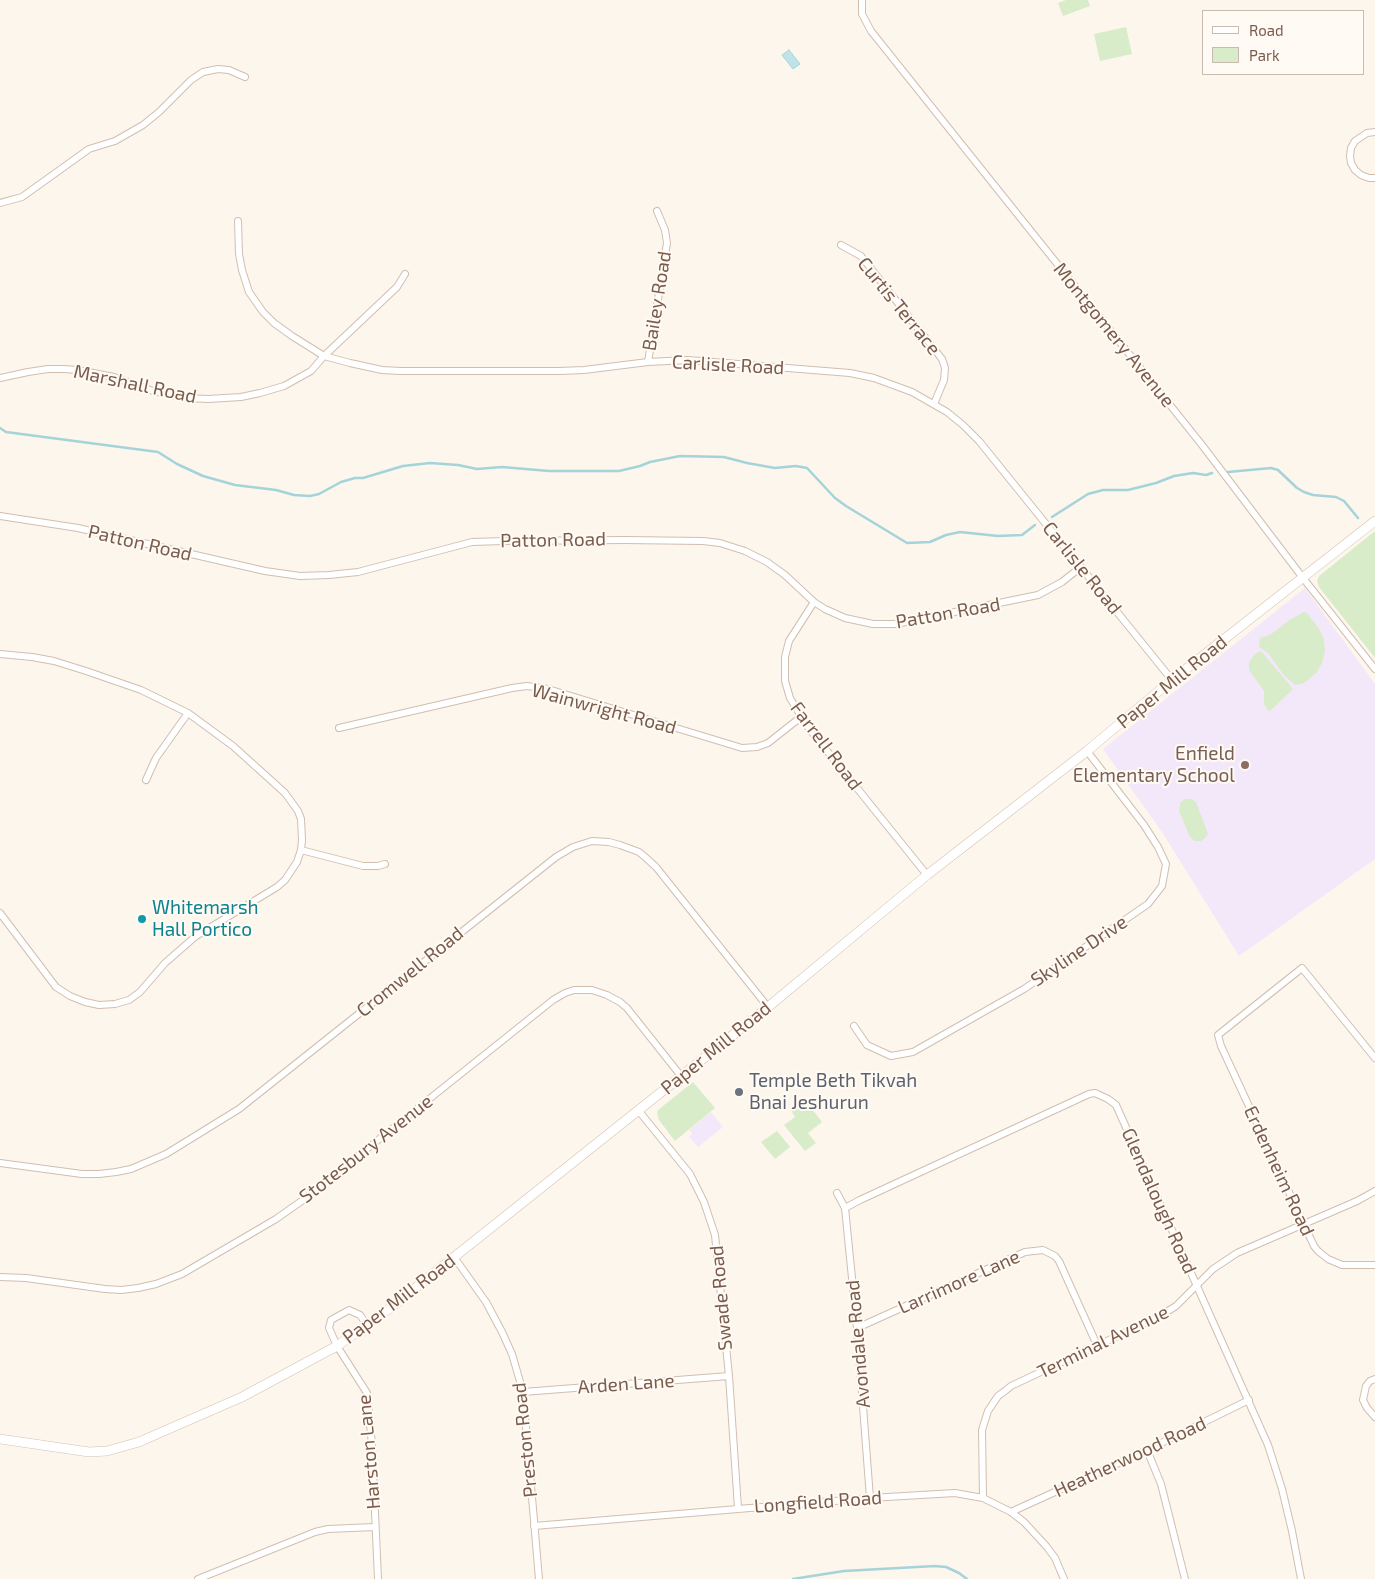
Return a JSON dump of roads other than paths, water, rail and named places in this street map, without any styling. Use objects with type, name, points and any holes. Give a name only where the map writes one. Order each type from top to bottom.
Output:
[{"type":"main road","name":"Paper Mill Road","points":[[0,1440],[89,1452],[107,1451],[139,1442],[242,1397],[337,1346],[389,1310],[768,1007],[927,875],[1375,521]]},
{"type":"street","name":"Montgomery Avenue","points":[[862,0],[862,14],[871,31],[1202,445],[1375,669]]},
{"type":"street","points":[[0,203],[22,197],[89,149],[115,141],[143,125],[191,80],[203,72],[218,69],[229,70],[245,77]]},
{"type":"street","points":[[1375,132],[1366,133],[1355,141],[1351,148],[1350,156],[1351,163],[1361,176],[1375,178]]},
{"type":"street","name":"Bailey Road","points":[[648,362],[666,250],[665,230],[657,211]]},
{"type":"street","name":"Carlisle Road","points":[[238,221],[240,261],[244,276],[253,299],[263,312],[292,336],[324,356],[364,367],[401,371],[559,371],[688,360],[850,373],[894,384],[934,404],[963,424],[979,441],[1172,680]]},
{"type":"street","name":"Curtis Terrace","points":[[841,245],[860,256],[939,353],[944,364],[945,376],[942,388],[934,404]]},
{"type":"street","name":"Marshall Road","points":[[0,378],[48,369],[78,370],[114,377],[164,394],[208,399],[241,397],[284,386],[311,371],[324,356],[397,287],[405,274]]},
{"type":"street","name":"Patton Road","points":[[0,516],[78,528],[266,571],[300,576],[330,576],[358,572],[472,542],[704,541],[732,546],[757,556],[780,572],[814,602],[836,614],[872,624],[896,624],[1038,595],[1062,582],[1081,567]]},
{"type":"street","name":"Farrell Road","points":[[814,602],[789,641],[785,657],[785,676],[793,703],[801,717],[927,875]]},
{"type":"street","points":[[0,654],[40,658],[86,671],[141,690],[188,713],[248,759],[285,793],[293,803],[301,819],[302,840],[301,850],[292,871],[277,887],[196,936],[165,963],[140,992],[129,1000],[114,1004],[99,1005],[85,1002],[70,996],[56,987],[0,913]]},
{"type":"street","name":"Wainwright Road","points":[[339,728],[527,686],[548,689],[742,748],[757,747],[768,743],[801,717]]},
{"type":"street","points":[[146,780],[156,758],[188,713]]},
{"type":"street","name":"Skyline Drive","points":[[854,1026],[867,1046],[892,1056],[913,1052],[1024,989],[1148,904],[1162,886],[1166,864],[1144,825],[1086,751]]},
{"type":"street","name":"Cromwell Road","points":[[0,1163],[82,1174],[98,1174],[131,1168],[166,1154],[239,1109],[556,857],[573,847],[592,842],[609,842],[639,852],[656,867],[768,1007]]},
{"type":"street","points":[[301,850],[363,866],[385,864]]},
{"type":"street","name":"Erdenheim Road","points":[[1375,1058],[1302,968],[1218,1034],[1221,1046],[1314,1246],[1328,1259],[1342,1265],[1375,1265]]},
{"type":"street","name":"Stotesbury Avenue","points":[[0,1277],[26,1278],[121,1290],[156,1284],[182,1274],[276,1219],[303,1200],[565,992],[592,990],[608,995],[620,1002],[627,1008],[681,1076]]},
{"type":"street","name":"Glendalough Road","points":[[845,1208],[1089,1094],[1095,1093],[1108,1098],[1116,1105],[1268,1446],[1282,1489],[1301,1579]]},
{"type":"street","name":"Swade Road","points":[[638,1110],[690,1174],[712,1222],[715,1235],[729,1376],[738,1508]]},
{"type":"street","name":"Terminal Avenue","points":[[983,1498],[982,1430],[993,1402],[1010,1386],[1160,1316],[1176,1306],[1213,1269],[1226,1259],[1357,1201],[1375,1191]]},
{"type":"street","name":"Avondale Road","points":[[837,1193],[845,1208],[857,1328],[870,1498]]},
{"type":"street","name":"Larrimore Lane","points":[[857,1328],[1025,1252],[1043,1250],[1055,1256],[1059,1262],[1097,1345]]},
{"type":"street","name":"Preston Road","points":[[454,1257],[486,1302],[502,1332],[512,1354],[523,1392],[539,1579]]},
{"type":"street","name":"Harston Lane","points":[[367,1325],[360,1316],[349,1310],[331,1320],[329,1328],[337,1346],[367,1393],[372,1445],[378,1579]]},
{"type":"street","name":"Arden Lane","points":[[523,1392],[729,1376]]},
{"type":"street","points":[[1375,1379],[1366,1386],[1363,1400],[1375,1417]]},
{"type":"street","name":"Heatherwood Road","points":[[1011,1512],[1147,1450],[1249,1400]]},
{"type":"street","points":[[1147,1450],[1161,1484],[1185,1579]]},
{"type":"street","name":"Longfield Road","points":[[534,1526],[738,1508],[955,1493],[983,1498],[1011,1512],[1024,1522],[1055,1558],[1064,1579]]},
{"type":"street","points":[[198,1579],[315,1532],[328,1529],[376,1527]]},
{"type":"water","points":[[789,50],[800,64],[793,69],[782,55]]},
{"type":"waterway","points":[[0,428],[6,432],[158,452],[177,464],[203,476],[235,485],[276,490],[294,495],[310,496],[319,494],[341,482],[355,478],[363,478],[403,466],[430,463],[458,465],[477,469],[502,467],[549,471],[619,471],[680,456],[724,457],[775,468],[796,466],[807,468],[835,498],[907,543],[930,542],[946,535],[960,532],[998,536],[1022,535],[1035,525]]},
{"type":"waterway","points":[[1228,472],[1271,468],[1278,470],[1304,492],[1313,495],[1336,497],[1344,501],[1358,518]]},
{"type":"waterway","points":[[1052,517],[1088,494],[1103,490],[1128,490],[1174,476],[1193,473],[1206,475],[1212,473]]},
{"type":"waterway","points":[[793,1579],[844,1571],[935,1566],[946,1567],[967,1579]]},
{"type":"place","name":"Enfield Elementary School","points":[[1245,765]]},
{"type":"place","name":"Whitemarsh Hall Portico","points":[[142,919]]},
{"type":"place","name":"Temple Beth Tikvah Bnai Jeshurun","points":[[739,1092]]}]
